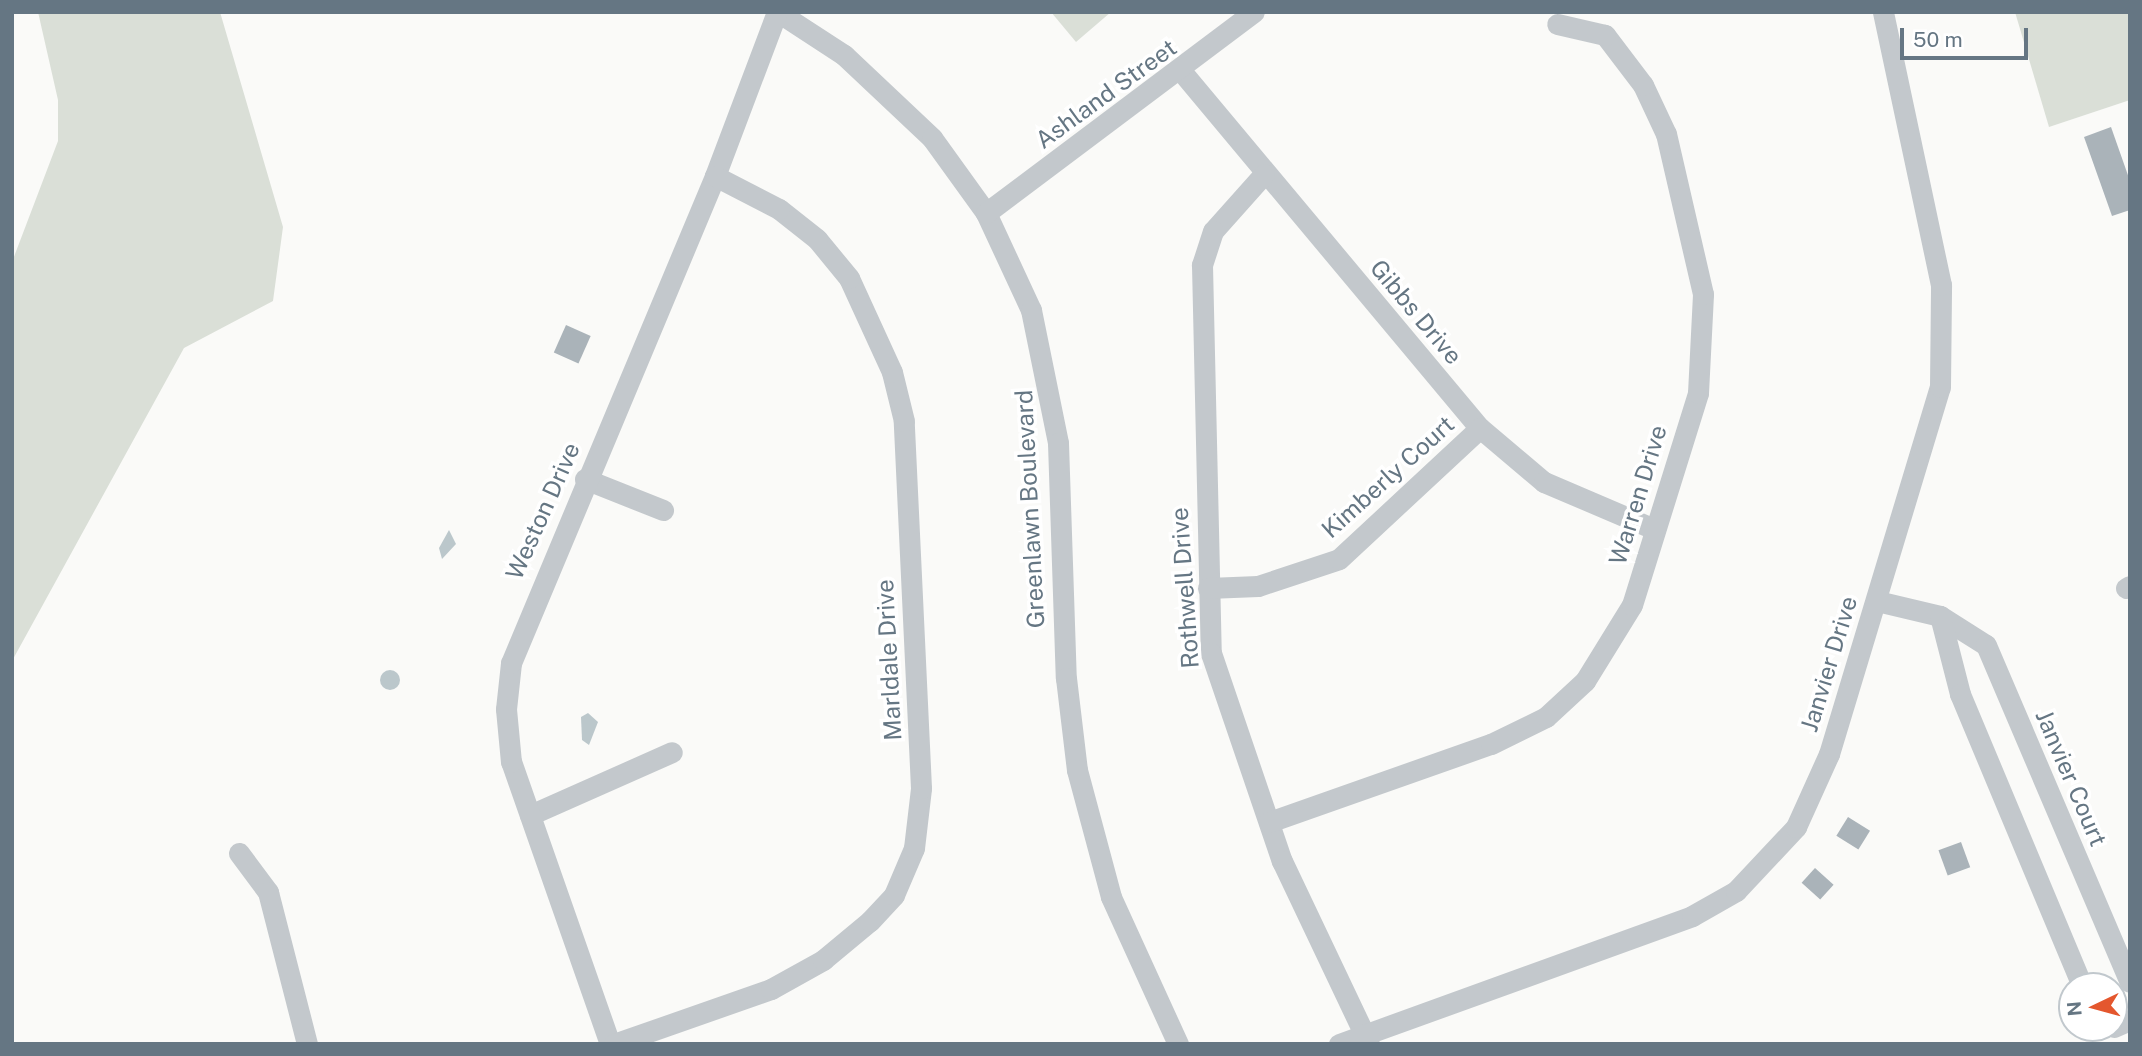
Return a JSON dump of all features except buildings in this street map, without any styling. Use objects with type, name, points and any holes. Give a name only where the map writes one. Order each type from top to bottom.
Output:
[{"type":"street","name":"Weston Drive","points":[[612,1044],[512,762],[506,709],[510,663],[585,479],[715,176],[777,12]]},
{"type":"street","name":"Greenlawn Boulevard","points":[[777,12],[844,55],[905,111],[986,213],[1031,310],[1053,395],[1066,678],[1086,813],[1128,942],[1178,1044]]},
{"type":"street","name":"Ashland Street","points":[[986,213],[1182,72],[1254,12]]},
{"type":"street","name":"Janvier Drive","points":[[1339,1044],[1366,1039],[1622,946],[1736,891],[1796,827],[1815,789],[1932,424],[1944,319],[1935,247],[1883,12]]},
{"type":"street","name":"Warren Drive","points":[[1269,822],[1491,744],[1546,717],[1586,681],[1632,605],[1698,394],[1703,294],[1666,134],[1643,85],[1605,35],[1558,24]]},
{"type":"street","name":"Gibbs Drive","points":[[1182,72],[1264,174],[1480,428],[1544,482],[1654,529]]},
{"type":"street","name":"Rothwell Drive","points":[[1264,174],[1213,231],[1202,265],[1211,653],[1269,822],[1366,1039]]},
{"type":"street","name":"Marldale Drive","points":[[612,1044],[771,989],[823,960],[894,895],[915,836],[921,788],[904,434],[892,372],[849,278],[817,239],[779,209],[715,176]]},
{"type":"street","name":"Kimberly Court","points":[[1208,588],[1258,586],[1339,559],[1480,428]]},
{"type":"street","points":[[585,479],[663,510]]},
{"type":"street","name":"Janvier Court","points":[[1877,600],[1941,616],[1986,645],[2130,982]]},
{"type":"street","points":[[1941,616],[1960,694],[2076,972]]},
{"type":"street","points":[[530,815],[672,752]]},
{"type":"street","points":[[239,852],[268,892],[307,1044]]},
{"type":"shaded area","points":[[38,12],[220,12],[283,227],[273,301],[184,348],[12,661],[12,262],[58,141],[58,100]]},
{"type":"shaded area","points":[[1051,12],[1111,12],[1076,42]]},
{"type":"shaded area","points":[[2015,12],[2130,12],[2130,100],[2049,127]]},
{"type":"shaded area","points":[[449,530],[456,544],[442,559],[439,548]]},
{"type":"shaded area","points":[[386,670],[394,670],[400,680],[394,690],[386,690],[380,684],[380,676]]},
{"type":"shaded area","points":[[588,713],[598,722],[589,745],[582,740],[581,717]]}]
